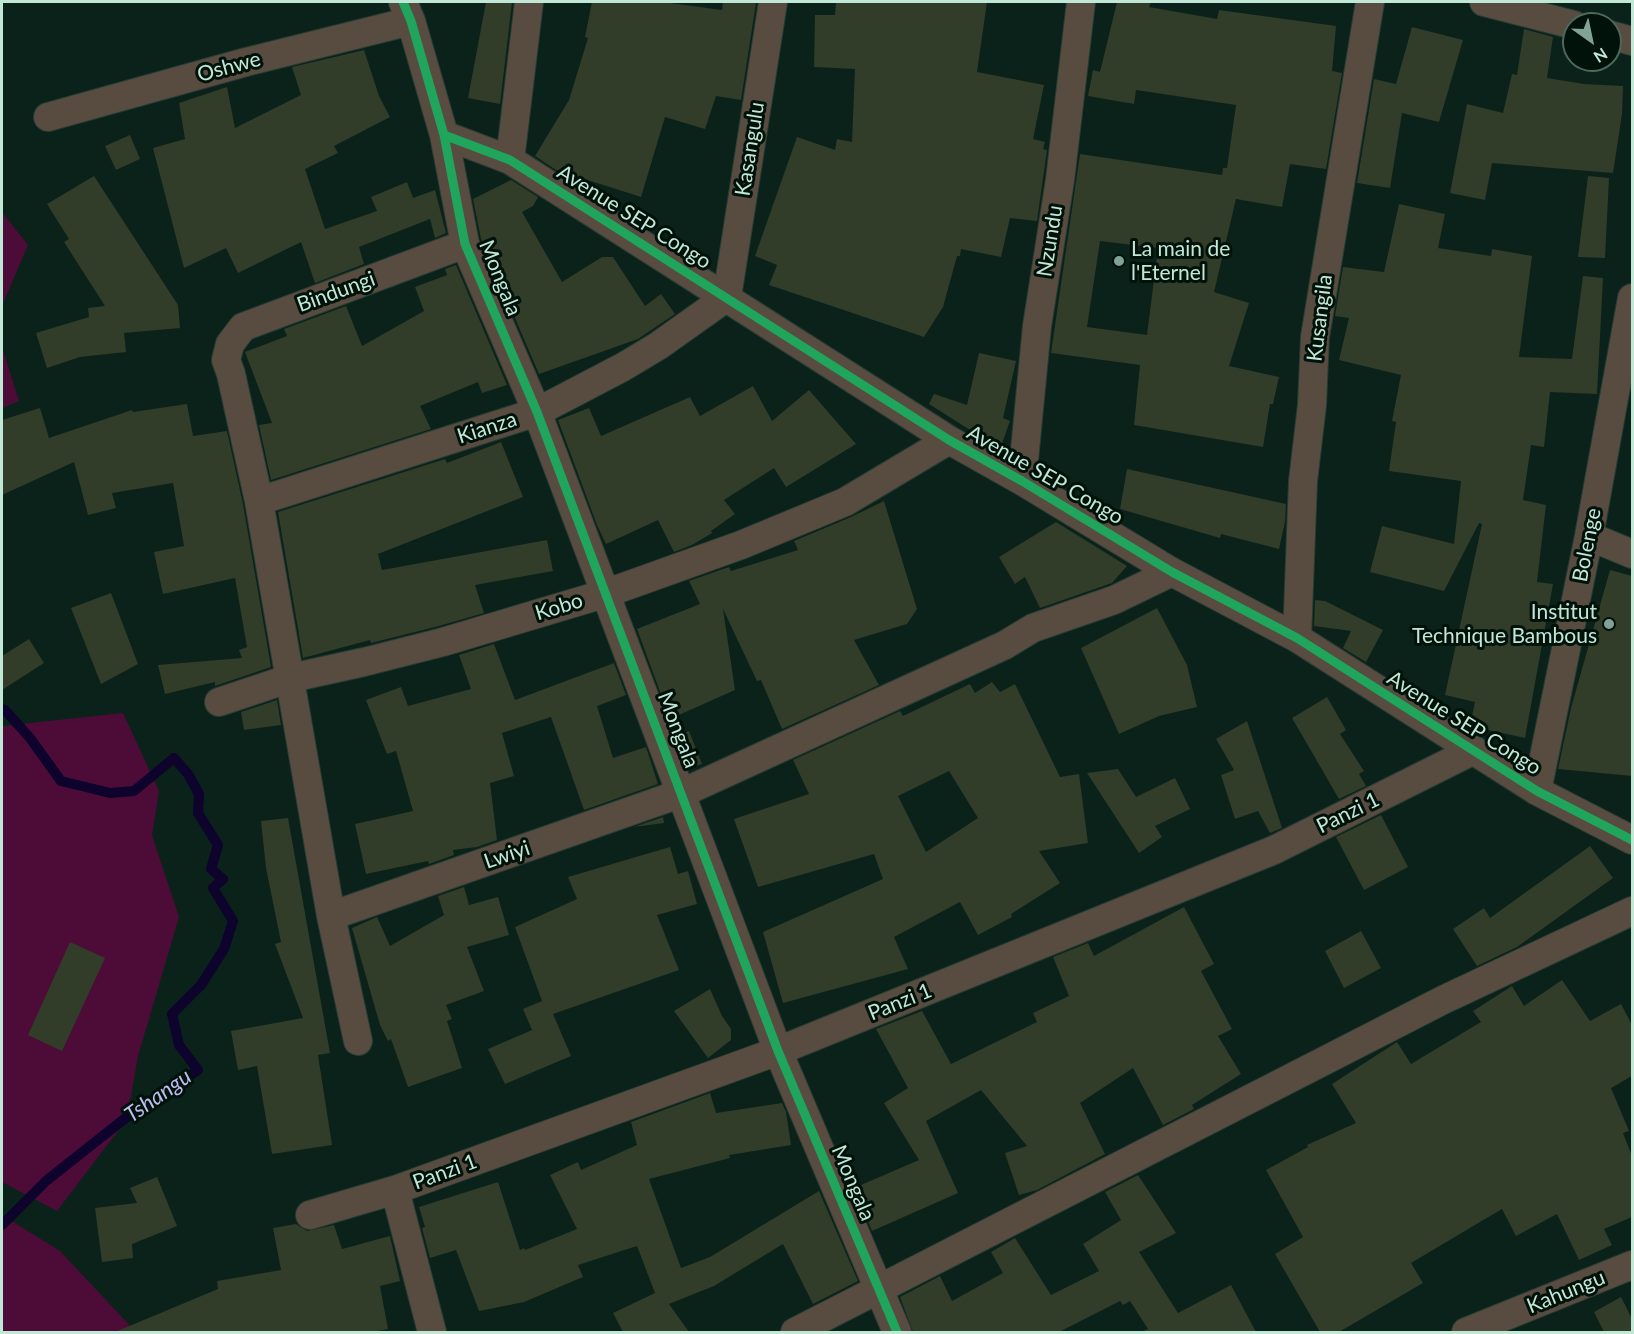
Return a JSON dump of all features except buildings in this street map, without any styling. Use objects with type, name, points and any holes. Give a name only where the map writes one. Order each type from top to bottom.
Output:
[{"type":"street","points":[[510,160],[529,2]]},
{"type":"street","name":"Kasangulu","points":[[727,297],[773,2]]},
{"type":"street","name":"Nzundu","points":[[1022,481],[1037,326],[1060,180],[1081,2]]},
{"type":"street","name":"Kusangila","points":[[1297,638],[1303,481],[1312,405],[1314,337],[1370,2]]},
{"type":"street","points":[[1484,2],[1562,22]]},
{"type":"street","name":"Oshwe","points":[[48,117],[246,62],[407,11]]},
{"type":"street","name":"Mongala","points":[[407,11],[444,135],[465,244],[537,412],[778,1052],[897,1332]]},
{"type":"street","name":"Avenue SEP Congo","points":[[444,135],[510,160],[949,440],[1022,481],[1172,572],[1297,638],[1537,790],[1632,840]]},
{"type":"street","name":"Bindungi","points":[[259,501],[226,360],[230,344],[243,327],[465,244]]},
{"type":"street","name":"Kianza","points":[[259,501],[537,412],[632,362],[727,297]]},
{"type":"street","name":"Bolenge","points":[[1537,790],[1589,536],[1632,298]]},
{"type":"street","name":"Kobo","points":[[219,702],[291,678],[443,642],[607,593],[741,544],[845,502],[949,440]]},
{"type":"street","points":[[259,501],[331,916],[358,1041]]},
{"type":"street","points":[[1589,536],[1632,554]]},
{"type":"street","name":"Lwiyi","points":[[331,916],[682,793],[1005,645],[1033,628],[1114,600],[1172,572]]},
{"type":"street","name":"Panzi 1","points":[[310,1215],[395,1190],[778,1052],[1274,850],[1474,750]]},
{"type":"street","points":[[795,1332],[1443,1000],[1632,911]]},
{"type":"street","points":[[395,1190],[432,1332]]},
{"type":"street","name":"Kahungu","points":[[1466,1332],[1632,1265]]},
{"type":"shaded area","points":[[2,212],[28,245],[2,306]]},
{"type":"shaded area","points":[[2,347],[19,401],[2,408]]},
{"type":"shaded area","points":[[123,713],[159,791],[152,835],[179,917],[138,1056],[127,1119],[57,1211],[2,1182],[2,726]]},
{"type":"shaded area","points":[[2,1215],[60,1251],[136,1332],[2,1332]]},
{"type":"waterway","name":"Tshangu","points":[[2,709],[30,738],[61,781],[110,793],[134,791],[174,758],[188,774],[199,794],[198,813],[218,845],[211,869],[223,879],[213,888],[233,921],[224,949],[201,985],[172,1014],[179,1045],[198,1070],[128,1116],[46,1181],[2,1225]]},
{"type":"cycle path","points":[[403,2],[411,21],[444,135],[465,244],[537,412],[778,1051],[897,1332]]},
{"type":"cycle path","points":[[444,135],[510,160],[949,440],[1022,481],[1172,572],[1297,638],[1537,791],[1632,840]]},
{"type":"place","name":"La main de l'Eternel","points":[[1119,261]]},
{"type":"place","name":"Institut Technique Bambous","points":[[1609,624]]}]
